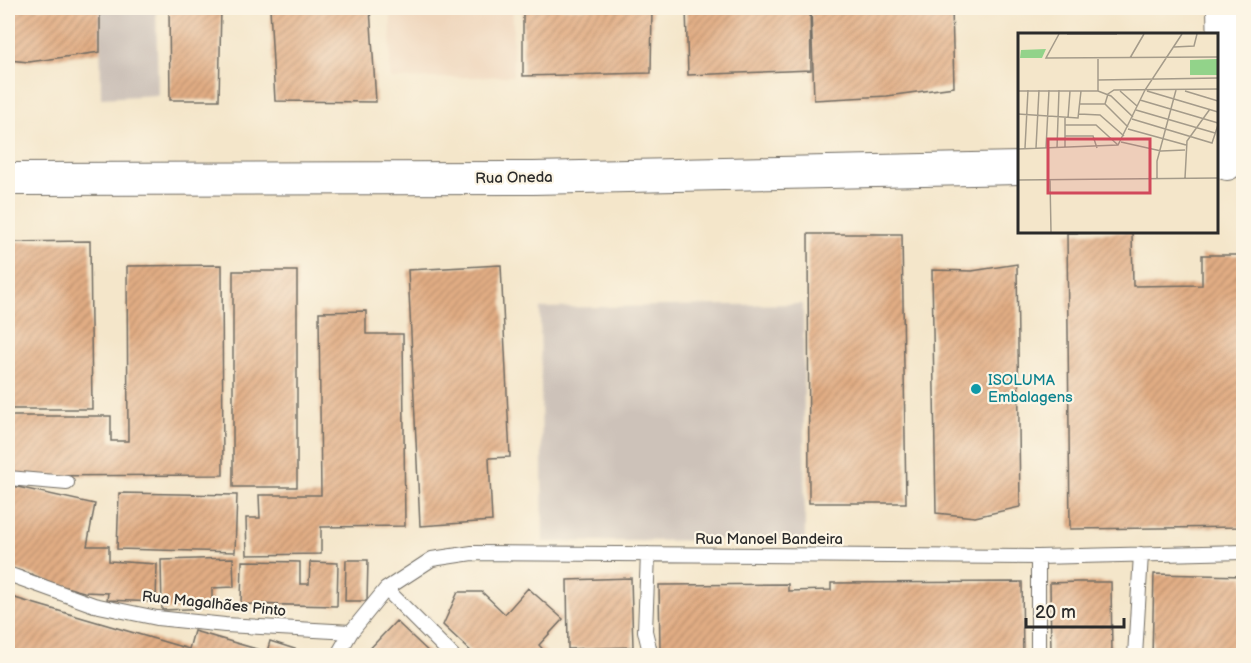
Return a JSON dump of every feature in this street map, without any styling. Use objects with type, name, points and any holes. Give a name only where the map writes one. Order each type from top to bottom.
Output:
[{"type":"street","points":[[1223,8],[1229,164]]},
{"type":"street","name":"Rua Oneda","points":[[8,179],[521,178],[1018,168]]},
{"type":"lane","points":[[8,478],[67,483]]},
{"type":"lane","name":"Rua Manoel Bandeira","points":[[337,656],[351,632],[386,589],[432,559],[472,553],[1038,556],[1244,552]]},
{"type":"lane","points":[[648,554],[645,631],[651,656]]},
{"type":"lane","points":[[1135,656],[1141,554]]},
{"type":"lane","points":[[1038,556],[1038,656]]},
{"type":"lane","name":"Rua Magalhães Pinto","points":[[8,574],[94,605],[157,618],[225,625],[351,632]]},
{"type":"lane","points":[[386,589],[453,656]]},
{"type":"shaded area","points":[[100,8],[156,8],[158,95],[101,98]]},
{"type":"shaded area","points":[[391,8],[513,8],[513,76],[390,79]]},
{"type":"shaded area","points":[[803,304],[805,539],[543,542],[540,308]]},
{"type":"building","points":[[8,8],[100,8],[100,52],[29,62],[8,60]]},
{"type":"building","points":[[169,8],[221,8],[219,100],[170,100]]},
{"type":"building","points":[[270,8],[370,8],[376,102],[275,101]]},
{"type":"building","points":[[523,8],[652,8],[651,73],[523,76]]},
{"type":"building","points":[[686,8],[810,8],[811,70],[688,75]]},
{"type":"building","points":[[811,8],[952,8],[954,87],[887,96],[814,100]]},
{"type":"building","points":[[1132,232],[1133,286],[1202,285],[1202,255],[1244,255],[1244,527],[1070,529],[1067,233]]},
{"type":"building","points":[[808,234],[902,234],[906,503],[809,503]]},
{"type":"building","points":[[90,241],[92,409],[8,409],[8,242]]},
{"type":"building","name":"ISOLUMA Embalagens","points":[[1017,264],[1020,507],[975,517],[936,513],[932,270],[972,271]]},
{"type":"building","points":[[222,265],[223,475],[11,476],[11,467],[8,467],[8,416],[111,416],[111,441],[128,441],[127,266]]},
{"type":"building","points":[[501,265],[510,457],[489,458],[492,521],[420,526],[408,270]]},
{"type":"building","points":[[233,271],[297,271],[297,487],[233,487]]},
{"type":"building","points":[[366,311],[366,334],[403,334],[405,526],[321,527],[321,554],[247,555],[246,518],[260,518],[259,495],[321,495],[319,312]]},
{"type":"building","points":[[13,486],[95,504],[87,546],[109,546],[109,561],[157,564],[156,602],[107,600],[108,593],[84,592],[8,568],[8,515]]},
{"type":"building","points":[[119,493],[237,495],[235,552],[117,549]]},
{"type":"building","points":[[233,558],[234,587],[212,588],[212,608],[162,610],[161,560]]},
{"type":"building","points":[[346,560],[368,560],[367,601],[345,601]]},
{"type":"building","points":[[242,561],[300,562],[300,584],[309,584],[310,562],[338,563],[337,606],[241,604]]},
{"type":"building","points":[[1154,574],[1244,576],[1244,656],[1152,656]]},
{"type":"building","points":[[631,578],[633,647],[568,649],[567,580]]},
{"type":"building","points":[[1022,582],[1023,656],[694,656],[694,650],[660,651],[659,585],[788,584],[788,591],[831,590],[831,583]]},
{"type":"building","points":[[1111,582],[1112,656],[1051,656],[1050,583]]},
{"type":"building","points":[[528,588],[563,619],[539,645],[549,656],[476,656],[443,625],[458,592],[482,592],[505,614]]},
{"type":"building","points":[[8,596],[189,649],[194,631],[267,652],[270,641],[304,652],[303,656],[8,656]]},
{"type":"building","points":[[396,621],[433,656],[363,656]]},
{"type":"place","name":"ISOLUMA Embalagens","points":[[976,389]]}]
